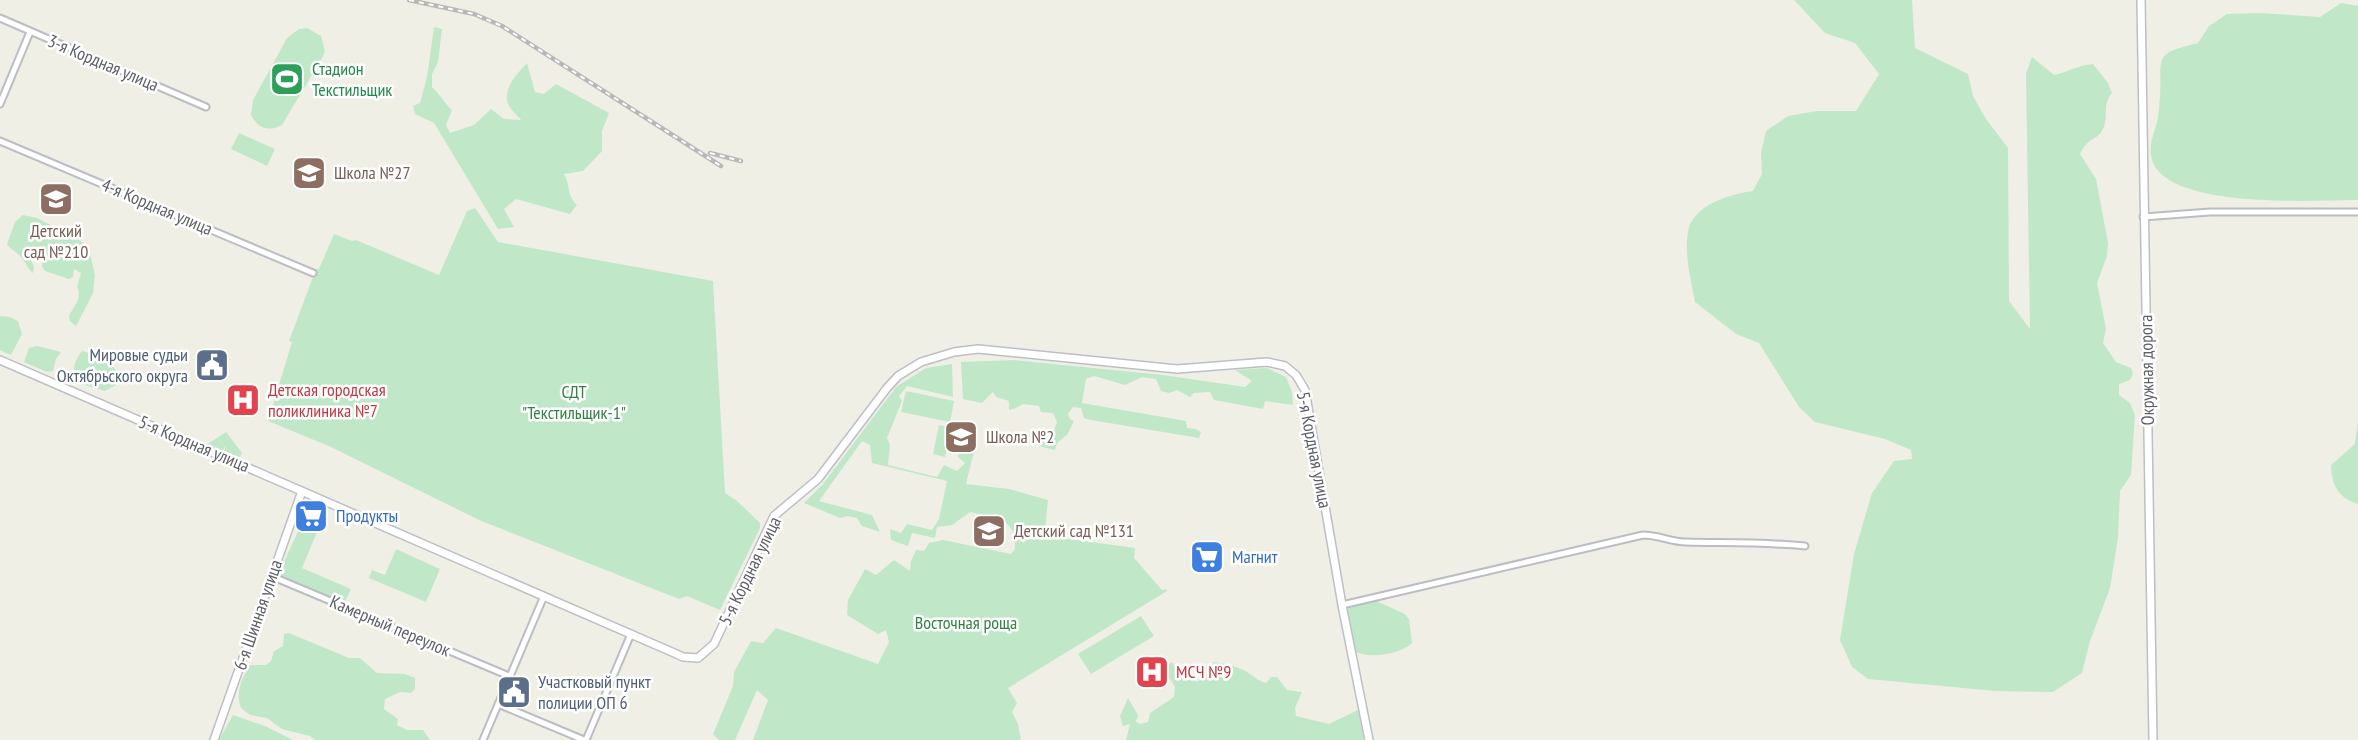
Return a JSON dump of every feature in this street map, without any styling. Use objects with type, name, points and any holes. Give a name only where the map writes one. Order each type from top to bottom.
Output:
[{"type":"main road","name":"Окружная дорога","points":[[2141,0],[2152,740]]},
{"type":"main road","name":"5-я Кордная улица","points":[[0,360],[684,657],[698,658],[714,644],[775,516],[818,479],[887,388],[908,369],[921,362],[954,352],[978,349],[1155,368],[1196,368],[1267,362],[1285,366],[1296,375],[1305,390],[1342,605],[1369,740]]},
{"type":"main road","name":"6-я Шинная улица","points":[[214,740],[302,491]]},
{"type":"street","name":"3-я Кордная улица","points":[[0,18],[206,107]]},
{"type":"street","points":[[0,104],[30,32]]},
{"type":"street","name":"4-я Кордная улица","points":[[0,141],[313,272]]},
{"type":"street","points":[[2143,216],[2210,212],[2358,212]]},
{"type":"street","points":[[1342,605],[1643,535],[1663,536],[1684,542],[1761,542],[1805,546]]},
{"type":"street","name":"Камерный переулок","points":[[271,576],[509,676]]},
{"type":"street","points":[[483,740],[544,596]]},
{"type":"street","points":[[498,704],[585,740],[631,634]]},
{"type":"green space","points":[[1794,0],[1912,0],[1915,48],[1968,74],[1973,96],[2008,148],[2009,301],[2030,329],[2026,74],[2032,57],[2054,75],[2093,64],[2108,83],[2112,93],[2107,102],[2102,131],[2086,144],[2080,154],[2096,179],[2108,243],[2107,256],[2097,283],[2106,329],[2103,343],[2116,362],[2131,368],[2133,374],[2130,380],[2119,384],[2119,395],[2130,403],[2135,415],[2131,475],[2120,491],[2118,538],[2110,588],[2090,641],[2082,673],[2053,692],[1995,691],[1868,679],[1852,667],[1840,640],[1854,554],[1872,493],[1894,461],[1912,459],[1911,450],[1885,439],[1815,422],[1799,407],[1759,343],[1736,334],[1695,302],[1688,267],[1687,240],[1691,223],[1697,215],[1713,202],[1753,191],[1762,174],[1761,153],[1766,131],[1788,116],[1817,111],[1856,111],[1879,74],[1855,43],[1825,33]]},
{"type":"green space","points":[[2341,3],[2358,6],[2358,200],[2276,201],[2209,194],[2181,186],[2160,173],[2151,155],[2151,146],[2158,116],[2161,65],[2166,54],[2198,43],[2209,26],[2227,14],[2320,17]]},
{"type":"green space","points":[[434,27],[442,29],[438,62],[432,74],[432,87],[452,110],[446,125],[450,133],[474,125],[491,109],[504,119],[521,120],[509,106],[507,94],[511,83],[527,63],[535,92],[544,94],[556,84],[609,113],[602,131],[602,151],[583,171],[564,174],[571,197],[577,205],[570,214],[516,199],[504,209],[514,227],[498,229],[434,123],[415,114],[413,106],[420,103],[427,77]]},
{"type":"green space","name":"Стадион Текстильщик","points":[[307,28],[321,36],[325,51],[322,58],[282,125],[264,128],[251,115],[253,100],[287,38],[299,29]]},
{"type":"green space","points":[[239,133],[275,149],[267,166],[231,149]]},
{"type":"green space","name":"СДТ \"Текстильщик-1\"","points":[[475,208],[498,242],[713,281],[725,493],[760,523],[720,610],[687,596],[679,599],[479,520],[331,447],[268,421],[292,342],[289,341],[316,269],[319,269],[334,234],[356,240],[439,275],[467,211]]},
{"type":"green space","points":[[23,215],[37,218],[81,241],[90,254],[95,275],[93,293],[76,326],[69,316],[78,299],[77,287],[81,273],[74,269],[73,277],[69,279],[45,271],[42,267],[43,255],[36,250],[29,256],[34,267],[33,273],[31,271],[7,244],[15,222]]},
{"type":"green space","points":[[0,316],[18,321],[22,334],[11,355],[0,350]]},
{"type":"green space","points":[[37,346],[61,352],[53,371],[47,372],[24,362],[29,348]]},
{"type":"green space","points":[[82,351],[112,365],[119,374],[116,385],[105,391],[77,383],[74,366]]},
{"type":"green space","points":[[1014,360],[1163,375],[1245,387],[1252,381],[1235,370],[1267,368],[1286,377],[1292,392],[1293,405],[1265,401],[1263,409],[1214,400],[1210,392],[1194,393],[1190,397],[1177,390],[1169,393],[1161,391],[1156,379],[1142,377],[1125,385],[1094,376],[1086,379],[1082,403],[1186,421],[1187,428],[1201,432],[1199,438],[1091,420],[1084,418],[1081,408],[1073,407],[1068,414],[1074,421],[1067,435],[1057,443],[1055,450],[1039,446],[1041,436],[1052,436],[1057,422],[1053,413],[1041,412],[1039,406],[1023,404],[1009,410],[1009,401],[996,397],[993,392],[982,403],[963,399],[961,362]]},
{"type":"green space","name":"Восточная роща","points":[[952,364],[953,397],[907,386],[899,396],[902,401],[887,438],[890,445],[888,465],[937,477],[944,465],[957,471],[965,463],[958,457],[957,438],[966,431],[977,439],[966,484],[1009,489],[1048,500],[1044,540],[1054,537],[1135,548],[1134,558],[1162,590],[1167,591],[1008,688],[1017,703],[1012,712],[1021,740],[753,740],[768,700],[757,690],[735,740],[719,740],[713,734],[733,686],[734,672],[751,641],[763,643],[776,628],[878,664],[889,642],[886,630],[878,634],[847,615],[848,600],[865,569],[876,575],[894,560],[910,571],[916,550],[924,551],[929,543],[943,540],[1011,554],[1015,549],[1012,531],[1008,525],[996,518],[970,512],[952,525],[937,527],[935,538],[912,533],[908,546],[891,540],[890,529],[901,533],[907,524],[932,530],[939,519],[947,481],[872,463],[870,445],[862,441],[819,501],[872,515],[880,532],[862,526],[857,518],[840,518],[804,503],[823,484],[896,387],[926,368]]},
{"type":"green space","points":[[906,391],[954,401],[950,422],[901,412]]},
{"type":"green space","points":[[2358,420],[2358,504],[2340,494],[2333,479],[2331,465],[2355,444]]},
{"type":"green space","points":[[939,425],[951,427],[945,457],[933,454]]},
{"type":"green space","points":[[226,432],[242,453],[239,459],[224,452],[226,444],[222,452],[206,445]]},
{"type":"green space","points":[[301,525],[317,532],[302,568],[351,589],[344,604],[277,577]]},
{"type":"green space","points":[[396,549],[440,569],[426,602],[369,578],[372,570],[385,575]]},
{"type":"green space","points":[[1374,600],[1405,614],[1409,619],[1412,643],[1400,650],[1384,654],[1367,655],[1353,651],[1347,607]]},
{"type":"green space","points":[[1141,616],[1154,636],[1091,674],[1078,654]]},
{"type":"green space","points":[[289,633],[349,658],[360,658],[377,673],[405,674],[415,678],[415,689],[411,693],[400,692],[385,699],[384,709],[398,719],[397,725],[407,730],[423,730],[430,740],[315,740],[310,736],[282,729],[267,718],[250,715],[241,708],[239,702],[244,675],[250,665],[266,665],[271,661],[274,651],[283,646],[284,634]]},
{"type":"green space","points":[[1172,662],[1183,681],[1191,676],[1196,682],[1206,677],[1214,662],[1237,667],[1266,683],[1271,677],[1277,677],[1287,690],[1302,692],[1295,708],[1296,716],[1329,724],[1358,710],[1364,740],[1126,740],[1130,724],[1123,726],[1120,716],[1128,698],[1138,715],[1136,722],[1148,722],[1150,713],[1174,697],[1175,687],[1168,676],[1158,681],[1157,671]]},
{"type":"green space","points":[[233,715],[265,726],[293,740],[219,740]]},
{"type":"railway","points":[[409,0],[474,14],[502,26],[721,166]]},
{"type":"railway","points":[[710,153],[741,161]]},
{"type":"place","name":"Стадион Текстильщик","points":[[287,79]]},
{"type":"place","name":"Школа №27","points":[[309,173]]},
{"type":"place","name":"Детский сад №210","points":[[56,199]]},
{"type":"place","name":"Мировые судьи Октябрьского округа","points":[[212,365]]},
{"type":"place","name":"Детская городская поликлиника №7","points":[[243,400]]},
{"type":"place","name":"Школа №2","points":[[961,437]]},
{"type":"place","name":"Продукты","points":[[311,516]]},
{"type":"place","name":"Детский сад №131","points":[[989,531]]},
{"type":"place","name":"Магнит","points":[[1207,557]]},
{"type":"place","name":"МСЧ №9","points":[[1152,672]]},
{"type":"place","name":"Участковый пункт полиции ОП 6","points":[[514,692]]}]
